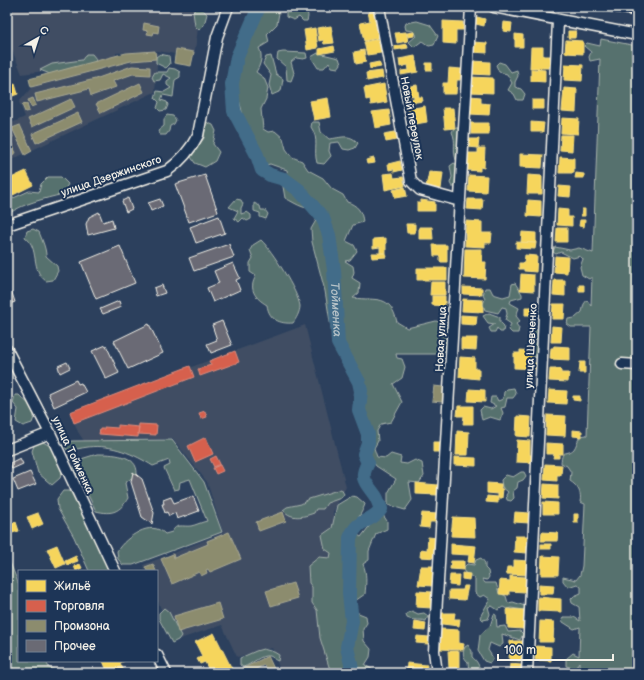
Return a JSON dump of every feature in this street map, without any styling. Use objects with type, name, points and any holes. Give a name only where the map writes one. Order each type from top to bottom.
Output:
[{"type":"street","name":"улица Дзержинского","points":[[7,225],[167,171],[181,161],[190,150],[198,135],[217,37],[228,7]]},
{"type":"street","name":"Новый переулок","points":[[379,7],[411,181],[420,190],[460,201]]},
{"type":"street","name":"Новая улица","points":[[437,673],[434,651],[471,7]]},
{"type":"street","points":[[494,7],[558,21],[637,35]]},
{"type":"street","name":"улица Шевченко","points":[[527,673],[558,21]]},
{"type":"street","name":"улица Тойменка","points":[[7,350],[50,434],[115,570]]},
{"type":"street","points":[[622,364],[637,365]]},
{"type":"street","points":[[7,450],[50,434]]},
{"type":"street","points":[[158,657],[166,673]]},
{"type":"shaded area","points":[[7,7],[201,7],[194,57],[157,51],[116,53],[117,61],[22,74],[7,38]]},
{"type":"shaded area","points":[[158,53],[155,92],[7,162],[7,125],[25,117],[19,102],[32,87],[118,62],[117,54]]},
{"type":"shaded area","points":[[305,325],[346,487],[333,512],[337,563],[313,568],[319,633],[331,673],[281,673],[272,648],[237,657],[222,625],[174,641],[158,601],[158,570],[145,570],[143,565],[223,533],[207,482],[173,439],[84,441],[78,432],[70,412]]},
{"type":"green space","points":[[267,7],[276,7],[275,9],[279,13],[277,24],[267,34],[269,42],[259,48],[261,60],[256,72],[264,78],[268,88],[266,99],[261,109],[263,129],[268,132],[275,131],[283,138],[286,149],[292,157],[302,161],[308,170],[323,178],[332,189],[343,195],[347,202],[354,205],[360,212],[363,222],[353,225],[346,241],[354,245],[357,251],[350,260],[345,261],[353,266],[354,272],[352,278],[360,283],[359,293],[353,298],[376,300],[387,303],[391,307],[397,322],[407,328],[436,321],[448,324],[448,348],[440,354],[396,354],[397,358],[402,359],[405,367],[402,378],[393,384],[402,402],[391,422],[381,424],[377,431],[378,441],[374,448],[377,457],[386,458],[391,454],[401,457],[400,463],[407,464],[415,460],[422,463],[424,476],[419,483],[409,482],[412,500],[405,510],[388,505],[388,493],[396,479],[376,466],[368,454],[365,431],[369,425],[364,416],[362,405],[366,393],[339,331],[331,328],[325,291],[312,242],[311,229],[318,217],[317,214],[312,209],[301,206],[285,198],[282,181],[288,177],[287,170],[263,163],[244,131],[243,118],[237,93],[236,74],[245,44]]},
{"type":"green space","points":[[290,7],[298,7],[299,9],[303,8],[308,14],[307,21],[303,21],[299,17],[294,20],[286,17],[286,12]]},
{"type":"green space","points":[[196,8],[202,9],[207,14],[204,25],[199,30],[195,26],[193,12]]},
{"type":"green space","points":[[417,21],[430,25],[438,36],[434,45],[429,46],[422,41],[414,47],[409,42],[416,36],[413,31],[406,30],[406,23]]},
{"type":"green space","points":[[601,39],[637,46],[637,673],[579,673],[579,662],[577,665],[577,673],[569,673],[573,668],[566,666],[566,659],[573,653],[579,656],[580,627],[574,629],[563,622],[562,619],[565,617],[574,617],[580,621],[579,607],[572,603],[571,599],[581,593],[581,587],[577,584],[568,587],[563,581],[563,577],[576,580],[580,575],[582,566],[585,504],[580,502],[579,490],[570,481],[571,472],[567,466],[561,463],[562,455],[574,449],[580,436],[587,435],[591,327],[571,327],[567,324],[568,319],[575,318],[582,312],[584,304],[587,300],[591,306],[592,277],[589,279],[582,275],[580,267],[583,259],[580,256],[573,258],[561,252],[556,254],[553,252],[555,247],[570,250],[579,248],[593,253],[600,59],[590,61],[589,57],[591,52],[584,46],[587,43],[600,46]]},
{"type":"green space","points":[[278,53],[306,53],[307,58],[296,58],[291,62],[294,73],[291,81],[287,80],[286,67],[277,59]]},
{"type":"green space","points":[[318,53],[339,58],[341,64],[338,68],[332,67],[329,62],[324,68],[318,68],[311,57]]},
{"type":"green space","points":[[86,54],[92,54],[96,59],[95,63],[50,74],[40,70],[52,64],[82,60]]},
{"type":"green space","points":[[160,54],[169,56],[170,64],[166,68],[156,63],[156,57]]},
{"type":"green space","points":[[271,56],[276,74],[283,79],[281,91],[272,95],[269,85],[271,75],[263,64],[266,57]]},
{"type":"green space","points":[[499,62],[505,64],[511,72],[517,70],[518,76],[515,82],[515,87],[521,89],[525,94],[523,100],[517,100],[514,94],[508,90],[512,83],[507,74],[499,72],[496,65]]},
{"type":"green space","points":[[169,68],[180,72],[180,77],[175,80],[173,97],[163,95],[161,100],[167,102],[168,105],[166,110],[160,111],[157,108],[159,102],[155,98],[157,91],[164,92],[171,88],[167,85],[167,81],[171,78],[163,74],[160,80],[154,81],[152,77],[155,72],[167,72]]},
{"type":"green space","points":[[167,115],[173,116],[176,120],[174,124],[170,126],[166,135],[160,135],[158,131],[164,126],[164,119]]},
{"type":"green space","points":[[206,122],[213,125],[216,131],[213,144],[219,152],[215,161],[205,167],[195,163],[191,157],[204,138]]},
{"type":"green space","points":[[312,122],[319,122],[321,132],[329,139],[348,137],[358,143],[355,148],[349,150],[343,149],[339,142],[330,143],[329,151],[331,156],[324,164],[317,163],[316,140],[311,127]]},
{"type":"green space","points":[[454,128],[458,128],[461,136],[458,139],[460,145],[460,159],[456,160],[452,132]]},
{"type":"green space","points":[[454,163],[459,166],[456,187],[452,187],[450,183],[452,177],[450,166]]},
{"type":"green space","points":[[48,177],[61,177],[68,184],[63,194],[27,204],[7,215],[7,201],[29,191],[39,192],[41,184]]},
{"type":"green space","points":[[236,199],[241,200],[243,204],[241,214],[247,212],[251,215],[251,219],[247,221],[243,218],[239,222],[234,218],[238,211],[229,207]]},
{"type":"green space","points":[[254,203],[260,206],[261,210],[265,210],[268,214],[266,219],[260,217],[260,213],[254,211]]},
{"type":"green space","points":[[33,229],[39,232],[45,247],[46,256],[57,266],[58,271],[53,280],[46,281],[38,271],[32,247],[30,242],[25,237],[27,231]]},
{"type":"green space","points":[[261,240],[284,272],[295,291],[300,306],[297,317],[293,323],[280,322],[273,318],[267,305],[254,293],[253,285],[256,276],[250,272],[250,263],[253,258],[250,250],[253,245]]},
{"type":"green space","points":[[515,283],[522,294],[522,297],[511,300],[510,303],[519,308],[516,316],[520,321],[516,324],[519,328],[518,333],[512,333],[509,330],[511,324],[505,320],[507,314],[506,308],[502,307],[498,313],[485,310],[483,304],[485,299],[483,295],[485,288],[490,288],[493,294],[503,297],[510,295],[512,284]]},
{"type":"green space","points":[[489,313],[500,317],[500,322],[504,326],[503,332],[500,332],[497,328],[495,332],[491,332],[489,328],[495,324],[488,323],[483,316]]},
{"type":"green space","points":[[537,329],[540,334],[539,338],[534,340],[539,347],[537,358],[534,357],[530,340],[531,333],[533,330]]},
{"type":"green space","points":[[514,388],[516,394],[513,398],[507,398],[505,407],[501,408],[503,413],[500,420],[490,417],[482,420],[480,410],[483,407],[491,409],[496,406],[490,403],[491,397],[496,397],[498,401],[503,399],[504,392],[507,389]]},
{"type":"green space","points":[[15,395],[19,395],[34,410],[32,423],[23,426],[16,422],[18,409],[13,403]]},
{"type":"green space","points":[[172,440],[204,482],[222,532],[133,565],[123,565],[118,559],[117,551],[126,540],[139,532],[153,528],[165,534],[172,532],[178,526],[191,526],[207,521],[190,479],[180,482],[179,489],[174,490],[164,468],[170,465],[169,460],[153,466],[130,454],[106,447],[97,446],[67,450],[64,445],[72,441]]},
{"type":"green space","points":[[43,442],[50,446],[62,472],[60,478],[52,485],[38,473],[32,451],[35,443]]},
{"type":"green space","points":[[97,454],[123,456],[133,462],[136,467],[137,474],[125,483],[128,498],[125,503],[119,509],[107,513],[96,511],[74,467],[81,459]]},
{"type":"green space","points":[[521,472],[524,472],[526,476],[523,480],[518,482],[517,488],[513,491],[514,498],[511,501],[507,500],[506,495],[508,492],[502,487],[501,480],[506,475],[513,477]]},
{"type":"green space","points":[[341,489],[344,494],[341,498],[327,503],[323,509],[316,509],[314,513],[306,516],[298,517],[290,515],[283,510],[287,507],[301,504],[309,499]]},
{"type":"green space","points":[[63,491],[70,491],[111,570],[89,570],[74,537],[58,509],[57,499]]},
{"type":"green space","points":[[352,496],[357,497],[365,504],[355,526],[357,534],[361,537],[375,519],[383,515],[387,521],[387,529],[376,534],[369,551],[369,560],[363,564],[366,575],[365,594],[355,601],[349,594],[350,583],[348,580],[346,582],[347,615],[356,612],[366,616],[367,623],[363,629],[364,641],[371,649],[370,657],[365,665],[373,670],[372,673],[353,673],[352,662],[346,662],[344,668],[346,673],[331,673],[320,638],[317,610],[312,603],[312,587],[309,583],[308,566],[319,557],[330,558],[331,553],[325,549],[322,535],[332,528],[337,505]]},
{"type":"green space","points":[[7,555],[18,582],[18,662],[46,662],[49,668],[57,670],[59,673],[7,673],[7,612],[11,612],[12,606],[6,590]]},
{"type":"green space","points":[[481,558],[485,563],[485,568],[488,571],[489,577],[487,580],[482,579],[485,583],[496,583],[499,593],[506,596],[508,603],[513,602],[525,606],[524,610],[511,608],[507,609],[503,607],[498,610],[492,606],[488,607],[490,614],[488,619],[483,620],[480,617],[490,599],[484,595],[480,597],[475,593],[475,579],[464,572],[464,567],[467,564],[474,565],[476,560]]},
{"type":"green space","points":[[164,608],[169,612],[181,636],[178,640],[172,643],[159,619],[159,613]]},
{"type":"green space","points":[[412,611],[418,614],[424,613],[428,616],[426,621],[407,618],[406,614]]},
{"type":"green space","points":[[494,614],[496,615],[497,627],[505,626],[508,632],[520,631],[523,634],[520,640],[502,634],[503,644],[499,647],[490,643],[488,650],[493,658],[490,663],[484,661],[478,651],[480,635],[490,626]]},
{"type":"green space","points":[[468,645],[472,651],[472,657],[479,666],[480,673],[469,673],[468,662],[463,653],[465,647]]},
{"type":"green space","points":[[263,649],[279,655],[278,661],[271,656],[266,656],[259,658],[246,666],[243,667],[240,665],[240,658]]},
{"type":"building: Жильё","points":[[373,11],[378,38],[364,41],[360,23],[370,21],[368,12]]},
{"type":"building: Жильё","points":[[477,17],[485,19],[484,26],[476,24]]},
{"type":"building: Жильё","points":[[443,21],[463,22],[463,30],[456,30],[456,44],[443,43]]},
{"type":"building: Жильё","points":[[504,22],[512,23],[511,32],[503,31]]},
{"type":"building: Жильё","points":[[331,26],[334,43],[324,44],[323,40],[319,41],[317,28]]},
{"type":"building: Жильё","points":[[315,28],[318,48],[307,50],[304,30]]},
{"type":"building: Жильё","points":[[568,31],[576,31],[575,38],[568,38]]},
{"type":"building: Жильё","points":[[406,32],[408,41],[397,43],[395,33]]},
{"type":"building: Жильё","points":[[414,32],[414,36],[408,37],[407,33]]},
{"type":"building: Жильё","points":[[515,34],[523,35],[523,47],[515,47]]},
{"type":"building: Жильё","points":[[378,39],[381,53],[367,55],[364,42]]},
{"type":"building: Жильё","points":[[566,40],[583,41],[583,54],[565,53]]},
{"type":"building: Жильё","points":[[473,42],[487,43],[487,53],[472,52]]},
{"type":"building: Жильё","points":[[407,44],[408,48],[395,50],[395,46]]},
{"type":"building: Жильё","points":[[334,46],[335,51],[319,54],[319,49]]},
{"type":"building: Жильё","points":[[531,47],[543,47],[543,56],[550,56],[549,68],[530,68]]},
{"type":"building: Жильё","points":[[364,50],[366,62],[356,64],[354,52]]},
{"type":"building: Жильё","points":[[415,56],[418,72],[401,75],[401,71],[409,70],[408,65],[400,67],[399,59]]},
{"type":"building: Жильё","points":[[472,61],[490,62],[490,75],[471,74]]},
{"type":"building: Жильё","points":[[379,62],[381,67],[370,69],[369,64]]},
{"type":"building: Жильё","points":[[426,63],[432,63],[432,70],[426,70]]},
{"type":"building: Жильё","points":[[565,64],[583,65],[582,81],[564,80]]},
{"type":"building: Жильё","points":[[449,68],[461,69],[460,80],[457,80],[456,94],[443,94],[443,83],[448,83]]},
{"type":"building: Жильё","points":[[531,69],[545,70],[545,82],[531,81]]},
{"type":"building: Жильё","points":[[382,71],[383,78],[367,81],[366,73]]},
{"type":"building: Жильё","points":[[8,76],[10,86],[15,84],[18,94],[7,98]]},
{"type":"building: Жильё","points":[[471,77],[493,78],[493,93],[470,92]]},
{"type":"building: Жильё","points":[[384,84],[387,102],[371,105],[370,99],[366,100],[364,88]]},
{"type":"building: Жильё","points":[[417,85],[419,97],[422,97],[423,101],[410,103],[410,99],[414,98],[414,96],[405,95],[404,87]]},
{"type":"building: Жильё","points":[[564,88],[577,89],[576,112],[562,111]]},
{"type":"building: Жильё","points":[[470,96],[481,97],[481,103],[490,104],[489,115],[469,114]]},
{"type":"building: Жильё","points":[[328,98],[331,117],[314,120],[310,101]]},
{"type":"building: Жильё","points":[[532,100],[544,100],[544,109],[532,109]]},
{"type":"building: Жильё","points":[[425,106],[427,122],[410,125],[408,109]]},
{"type":"building: Жильё","points":[[443,108],[453,108],[455,128],[445,129]]},
{"type":"building: Жильё","points":[[389,110],[391,125],[375,128],[372,112]]},
{"type":"building: Жильё","points":[[562,118],[579,119],[578,134],[561,133]]},
{"type":"building: Жильё","points":[[531,122],[544,123],[543,132],[531,132]]},
{"type":"building: Жильё","points":[[471,123],[489,123],[489,134],[471,134]]},
{"type":"building: Жильё","points":[[395,132],[397,140],[386,142],[384,134]]},
{"type":"building: Жильё","points":[[561,135],[573,135],[572,151],[560,150]]},
{"type":"building: Жильё","points":[[468,139],[479,139],[478,148],[468,147]]},
{"type":"building: Жильё","points":[[478,148],[485,148],[484,168],[480,167],[480,171],[466,170],[467,153],[478,153]]},
{"type":"building: Жильё","points":[[520,154],[543,155],[542,168],[520,167]]},
{"type":"building: Жильё","points":[[560,157],[574,158],[574,173],[559,173]]},
{"type":"building: Жильё","points":[[374,158],[375,163],[367,164],[366,160]]},
{"type":"building: Жильё","points":[[400,161],[402,170],[394,172],[394,169],[389,170],[388,164]]},
{"type":"building: Жильё","points":[[26,171],[33,185],[7,198],[7,180]]},
{"type":"building: Жильё","points":[[429,172],[443,173],[441,189],[426,187]]},
{"type":"building: Жильё","points":[[393,173],[394,178],[403,177],[405,186],[385,190],[383,174]]},
{"type":"building: Жильё","points":[[576,173],[584,174],[584,178],[575,178]]},
{"type":"building: Жильё","points":[[469,175],[487,176],[486,192],[468,191]]},
{"type":"building: Жильё","points":[[528,175],[542,176],[542,194],[527,194]]},
{"type":"building: Жильё","points":[[559,186],[571,187],[570,197],[558,196]]},
{"type":"building: Жильё","points":[[405,187],[407,196],[395,198],[393,190]]},
{"type":"building: Жильё","points":[[468,199],[483,199],[482,210],[467,209]]},
{"type":"building: Жильё","points":[[421,200],[435,202],[435,211],[417,211],[417,203],[421,203]]},
{"type":"building: Жильё","points":[[528,200],[541,201],[541,217],[527,216]]},
{"type":"building: Жильё","points":[[558,209],[568,210],[568,217],[572,217],[572,226],[557,225]]},
{"type":"building: Жильё","points":[[582,209],[585,209],[585,216],[581,216]]},
{"type":"building: Жильё","points":[[580,220],[585,220],[584,227],[579,226]]},
{"type":"building: Жильё","points":[[466,221],[482,222],[482,233],[492,233],[491,243],[485,243],[485,247],[465,246]]},
{"type":"building: Жильё","points":[[406,224],[415,224],[415,233],[407,233]]},
{"type":"building: Жильё","points":[[419,227],[432,227],[433,239],[419,239]]},
{"type":"building: Жильё","points":[[557,228],[567,228],[567,242],[556,242]]},
{"type":"building: Жильё","points":[[522,232],[536,233],[536,243],[521,242]]},
{"type":"building: Жильё","points":[[386,238],[386,253],[380,253],[380,247],[373,248],[373,239]]},
{"type":"building: Жильё","points":[[516,242],[536,243],[535,249],[516,248]]},
{"type":"building: Жильё","points":[[433,245],[447,245],[447,262],[440,262],[440,256],[434,256]]},
{"type":"building: Жильё","points":[[465,249],[482,249],[482,262],[486,262],[485,279],[464,278]]},
{"type":"building: Жильё","points":[[371,253],[386,253],[387,257],[372,258]]},
{"type":"building: Жильё","points":[[525,255],[537,256],[536,272],[519,269],[519,263],[524,263]]},
{"type":"building: Жильё","points":[[555,256],[568,257],[567,273],[554,272]]},
{"type":"building: Жильё","points":[[417,268],[447,268],[447,280],[417,280]]},
{"type":"building: Жильё","points":[[521,274],[534,275],[534,291],[520,290]]},
{"type":"building: Жильё","points":[[554,280],[565,280],[565,296],[553,295]]},
{"type":"building: Жильё","points":[[431,282],[445,282],[445,295],[430,295]]},
{"type":"building: Жильё","points":[[579,285],[584,285],[584,291],[579,291]]},
{"type":"building: Жильё","points":[[463,287],[482,288],[482,295],[463,294]]},
{"type":"building: Жильё","points":[[432,296],[445,296],[445,306],[432,305]]},
{"type":"building: Жильё","points":[[463,299],[483,300],[483,312],[462,311]]},
{"type":"building: Жильё","points":[[553,304],[565,304],[564,319],[552,319]]},
{"type":"building: Жильё","points":[[525,307],[534,307],[534,315],[525,315]]},
{"type":"building: Жильё","points":[[461,315],[477,316],[476,325],[461,324]]},
{"type":"building: Жильё","points":[[552,326],[562,327],[561,342],[551,342]]},
{"type":"building: Жильё","points":[[461,338],[477,338],[476,350],[461,349]]},
{"type":"building: Жильё","points":[[554,346],[570,347],[570,360],[550,359],[551,348]]},
{"type":"building: Жильё","points":[[520,350],[533,351],[532,363],[536,363],[536,369],[514,368],[514,353],[520,353]]},
{"type":"building: Жильё","points":[[460,357],[475,358],[475,369],[479,369],[479,379],[459,377]]},
{"type":"building: Жильё","points":[[580,362],[585,362],[585,373],[579,373]]},
{"type":"building: Жильё","points":[[550,369],[561,369],[561,373],[569,373],[568,382],[549,381]]},
{"type":"building: Жильё","points":[[469,389],[485,390],[485,402],[468,401]]},
{"type":"building: Жильё","points":[[549,390],[567,391],[566,404],[548,403]]},
{"type":"building: Жильё","points":[[573,396],[580,396],[580,401],[573,400]]},
{"type":"building: Жильё","points":[[458,406],[473,406],[473,424],[463,424],[464,416],[457,416]]},
{"type":"building: Жильё","points":[[547,415],[566,416],[565,436],[546,435]]},
{"type":"building: Жильё","points":[[517,416],[531,417],[530,437],[516,436]]},
{"type":"building: Жильё","points":[[573,430],[582,431],[582,437],[573,436]]},
{"type":"building: Жильё","points":[[457,431],[469,432],[468,455],[456,455]]},
{"type":"building: Жильё","points":[[517,440],[530,441],[530,455],[535,455],[535,463],[516,462]]},
{"type":"building: Жильё","points":[[433,442],[444,442],[444,452],[433,452]]},
{"type":"building: Жильё","points":[[546,443],[563,444],[563,454],[559,454],[559,458],[553,458],[554,454],[546,454]]},
{"type":"building: Жильё","points":[[454,457],[476,458],[476,466],[454,465]]},
{"type":"building: Жильё","points":[[545,464],[562,465],[561,475],[557,475],[557,481],[544,480]]},
{"type":"building: Жильё","points":[[416,483],[438,485],[437,495],[416,494]]},
{"type":"building: Жильё","points":[[487,483],[501,484],[501,489],[503,489],[502,498],[498,498],[498,503],[486,502],[487,496],[498,497],[498,494],[487,493]]},
{"type":"building: Жильё","points":[[544,484],[558,485],[558,499],[543,498]]},
{"type":"building: Жильё","points":[[543,502],[558,503],[558,514],[543,514]]},
{"type":"building: Жильё","points":[[515,512],[529,513],[529,523],[514,522]]},
{"type":"building: Жильё","points":[[38,513],[43,524],[32,529],[27,517]]},
{"type":"building: Жильё","points":[[422,513],[438,514],[437,522],[430,522],[429,528],[420,527]]},
{"type":"building: Жильё","points":[[574,514],[578,514],[578,523],[574,523]]},
{"type":"building: Жильё","points":[[453,517],[474,518],[475,537],[451,536]]},
{"type":"building: Жильё","points":[[16,522],[19,531],[9,534],[7,525]]},
{"type":"building: Жильё","points":[[542,532],[558,533],[557,541],[541,541]]},
{"type":"building: Жильё","points":[[515,536],[528,536],[527,553],[514,552]]},
{"type":"building: Жильё","points":[[428,537],[438,538],[437,558],[420,557],[421,549],[427,550]]},
{"type":"building: Жильё","points":[[451,544],[476,546],[474,563],[468,562],[469,555],[451,554]]},
{"type":"building: Жильё","points":[[541,544],[551,544],[551,549],[541,549]]},
{"type":"building: Жильё","points":[[57,545],[65,564],[56,568],[47,549]]},
{"type":"building: Жильё","points":[[76,556],[78,561],[67,565],[65,561]]},
{"type":"building: Жильё","points":[[542,556],[559,557],[558,575],[541,575]]},
{"type":"building: Жильё","points":[[514,560],[529,561],[528,575],[506,574],[507,567],[514,567]]},
{"type":"building: Жильё","points":[[451,561],[464,561],[464,570],[450,569]]},
{"type":"building: Жильё","points":[[80,564],[82,568],[76,570],[74,566]]},
{"type":"building: Жильё","points":[[421,566],[434,566],[432,586],[418,585]]},
{"type":"building: Жильё","points":[[462,573],[470,574],[469,580],[462,579]]},
{"type":"building: Жильё","points":[[450,575],[459,575],[458,586],[449,585]]},
{"type":"building: Жильё","points":[[510,576],[526,577],[525,592],[509,591],[509,595],[499,594],[500,580],[510,581]]},
{"type":"building: Жильё","points":[[539,584],[554,585],[553,594],[539,594]]},
{"type":"building: Жильё","points":[[464,586],[468,586],[465,600],[449,599],[449,590],[463,590]]},
{"type":"building: Жильё","points":[[417,591],[432,592],[431,608],[416,607]]},
{"type":"building: Жильё","points":[[538,597],[561,599],[561,612],[538,611]]},
{"type":"building: Жильё","points":[[507,609],[524,610],[523,629],[508,628]]},
{"type":"building: Жильё","points":[[442,613],[455,613],[454,619],[460,619],[459,626],[442,624]]},
{"type":"building: Жильё","points":[[415,621],[426,623],[425,631],[414,630]]},
{"type":"building: Жильё","points":[[540,621],[554,622],[553,642],[539,642]]},
{"type":"building: Жильё","points":[[441,629],[459,630],[459,643],[464,644],[463,650],[440,649]]},
{"type":"building: Жильё","points":[[214,633],[233,671],[230,673],[210,673],[205,662],[200,664],[197,659],[202,656],[195,642]]},
{"type":"building: Жильё","points":[[417,636],[429,637],[428,644],[416,643]]},
{"type":"building: Жильё","points":[[510,641],[523,641],[522,661],[509,660]]},
{"type":"building: Жильё","points":[[536,646],[551,647],[551,661],[535,660]]},
{"type":"building: Жильё","points":[[448,651],[459,651],[459,668],[449,668]]},
{"type":"building: Жильё","points":[[103,662],[122,662],[120,663],[125,673],[113,673],[112,671],[108,673]]},
{"type":"building: Жильё","points":[[407,663],[427,665],[426,673],[406,673]]},
{"type":"building: Жильё","points":[[510,664],[521,665],[520,673],[509,673]]},
{"type":"building: Жильё","points":[[535,670],[549,671],[548,673],[535,673]]},
{"type":"building: Торговля","points":[[235,351],[239,362],[200,376],[198,369],[211,365],[209,361]]},
{"type":"building: Торговля","points":[[190,366],[194,377],[74,423],[70,412]]},
{"type":"building: Торговля","points":[[205,411],[207,417],[201,419],[199,413]]},
{"type":"building: Торговля","points":[[139,424],[157,425],[156,435],[138,434]]},
{"type":"building: Торговля","points":[[118,425],[139,427],[138,437],[99,434],[100,429],[104,429],[104,427],[118,428]]},
{"type":"building: Торговля","points":[[206,437],[213,454],[195,462],[188,446]]},
{"type":"building: Торговля","points":[[216,456],[220,464],[214,467],[210,459]]},
{"type":"building: Торговля","points":[[220,465],[223,471],[216,474],[213,468]]},
{"type":"building: Промзона","points":[[144,23],[159,26],[158,33],[154,32],[153,35],[147,34],[148,31],[143,30]]},
{"type":"building: Промзона","points":[[176,49],[194,52],[191,66],[174,63]]},
{"type":"building: Промзона","points":[[155,51],[156,59],[131,61],[31,87],[29,79],[126,53]]},
{"type":"building: Промзона","points":[[132,66],[150,67],[150,75],[133,74],[113,81],[116,87],[91,96],[89,89],[37,102],[35,94],[95,79]]},
{"type":"building: Промзона","points":[[140,83],[144,92],[101,113],[96,104]]},
{"type":"building: Промзона","points":[[33,98],[36,105],[31,107],[28,100]]},
{"type":"building: Промзона","points":[[71,99],[75,107],[32,127],[28,119]]},
{"type":"building: Промзона","points":[[27,104],[29,111],[25,112],[22,105]]},
{"type":"building: Промзона","points":[[78,113],[82,122],[36,143],[32,134]]},
{"type":"building: Промзона","points":[[20,125],[32,151],[25,155],[12,128]]},
{"type":"building: Промзона","points":[[9,129],[13,137],[7,140],[7,130]]},
{"type":"building: Промзона","points":[[12,144],[16,153],[7,157],[7,146]]},
{"type":"building: Промзона","points":[[434,386],[443,387],[442,402],[432,401]]},
{"type":"building: Промзона","points":[[283,512],[286,521],[259,531],[256,522]]},
{"type":"building: Промзона","points":[[229,532],[241,559],[210,572],[208,569],[206,570],[207,573],[201,576],[199,572],[172,584],[161,559],[173,554],[174,558],[208,544],[207,541]]},
{"type":"building: Промзона","points":[[153,564],[156,570],[146,570],[145,567]]},
{"type":"building: Промзона","points":[[293,583],[298,598],[271,606],[266,591]]},
{"type":"building: Промзона","points":[[218,603],[223,619],[178,632],[174,616]]},
{"type":"building: Промзона","points":[[268,656],[276,673],[268,673],[264,665],[248,673],[239,673],[238,671]]},
{"type":"building: Прочее","points":[[205,175],[218,212],[189,222],[175,184]]},
{"type":"building: Прочее","points":[[128,198],[132,209],[126,212],[122,201]]},
{"type":"building: Прочее","points":[[160,199],[163,206],[151,211],[148,203]]},
{"type":"building: Прочее","points":[[99,212],[103,222],[112,219],[114,228],[88,235],[86,224],[89,217]]},
{"type":"building: Прочее","points":[[219,216],[225,233],[196,243],[190,227]]},
{"type":"building: Прочее","points":[[229,244],[234,257],[194,271],[189,258]]},
{"type":"building: Прочее","points":[[120,246],[135,283],[96,299],[81,262]]},
{"type":"building: Прочее","points":[[233,263],[240,278],[236,280],[240,290],[213,302],[207,288],[219,283],[214,271]]},
{"type":"building: Прочее","points":[[162,285],[165,293],[156,296],[154,288]]},
{"type":"building: Прочее","points":[[12,293],[15,302],[7,305],[7,295]]},
{"type":"building: Прочее","points":[[119,301],[121,307],[103,314],[100,309]]},
{"type":"building: Прочее","points":[[222,321],[232,345],[211,353],[207,344],[217,340],[212,325]]},
{"type":"building: Прочее","points":[[149,324],[163,353],[128,369],[114,341]]},
{"type":"building: Прочее","points":[[106,345],[119,373],[106,379],[92,351]]},
{"type":"building: Прочее","points":[[67,362],[70,368],[60,373],[58,366]]},
{"type":"building: Прочее","points":[[76,380],[78,384],[81,383],[86,392],[54,407],[48,393]]},
{"type":"building: Прочее","points":[[20,458],[23,464],[12,469],[10,463]]},
{"type":"building: Прочее","points":[[30,472],[36,484],[18,491],[13,479]]},
{"type":"building: Прочее","points":[[133,472],[142,479],[154,513],[152,524],[142,517],[131,482]]},
{"type":"building: Прочее","points":[[193,496],[199,511],[177,519],[175,513],[169,516],[167,512],[165,513],[162,504],[164,504],[163,500],[171,497],[174,503]]},
{"type":"waterway","name":"Тойменка","points":[[259,7],[237,57],[232,84],[234,111],[257,155],[262,170],[270,175],[284,179],[299,190],[323,218],[329,235],[334,270],[338,343],[359,382],[361,391],[359,410],[368,434],[368,443],[364,454],[368,463],[365,469],[364,478],[365,482],[377,498],[381,509],[361,523],[353,531],[350,538],[349,594],[352,621],[347,647],[353,673]]},
{"type":"railway","points":[[589,7],[637,16]]},
{"type":"railway","points":[[633,7],[637,8]]}]
